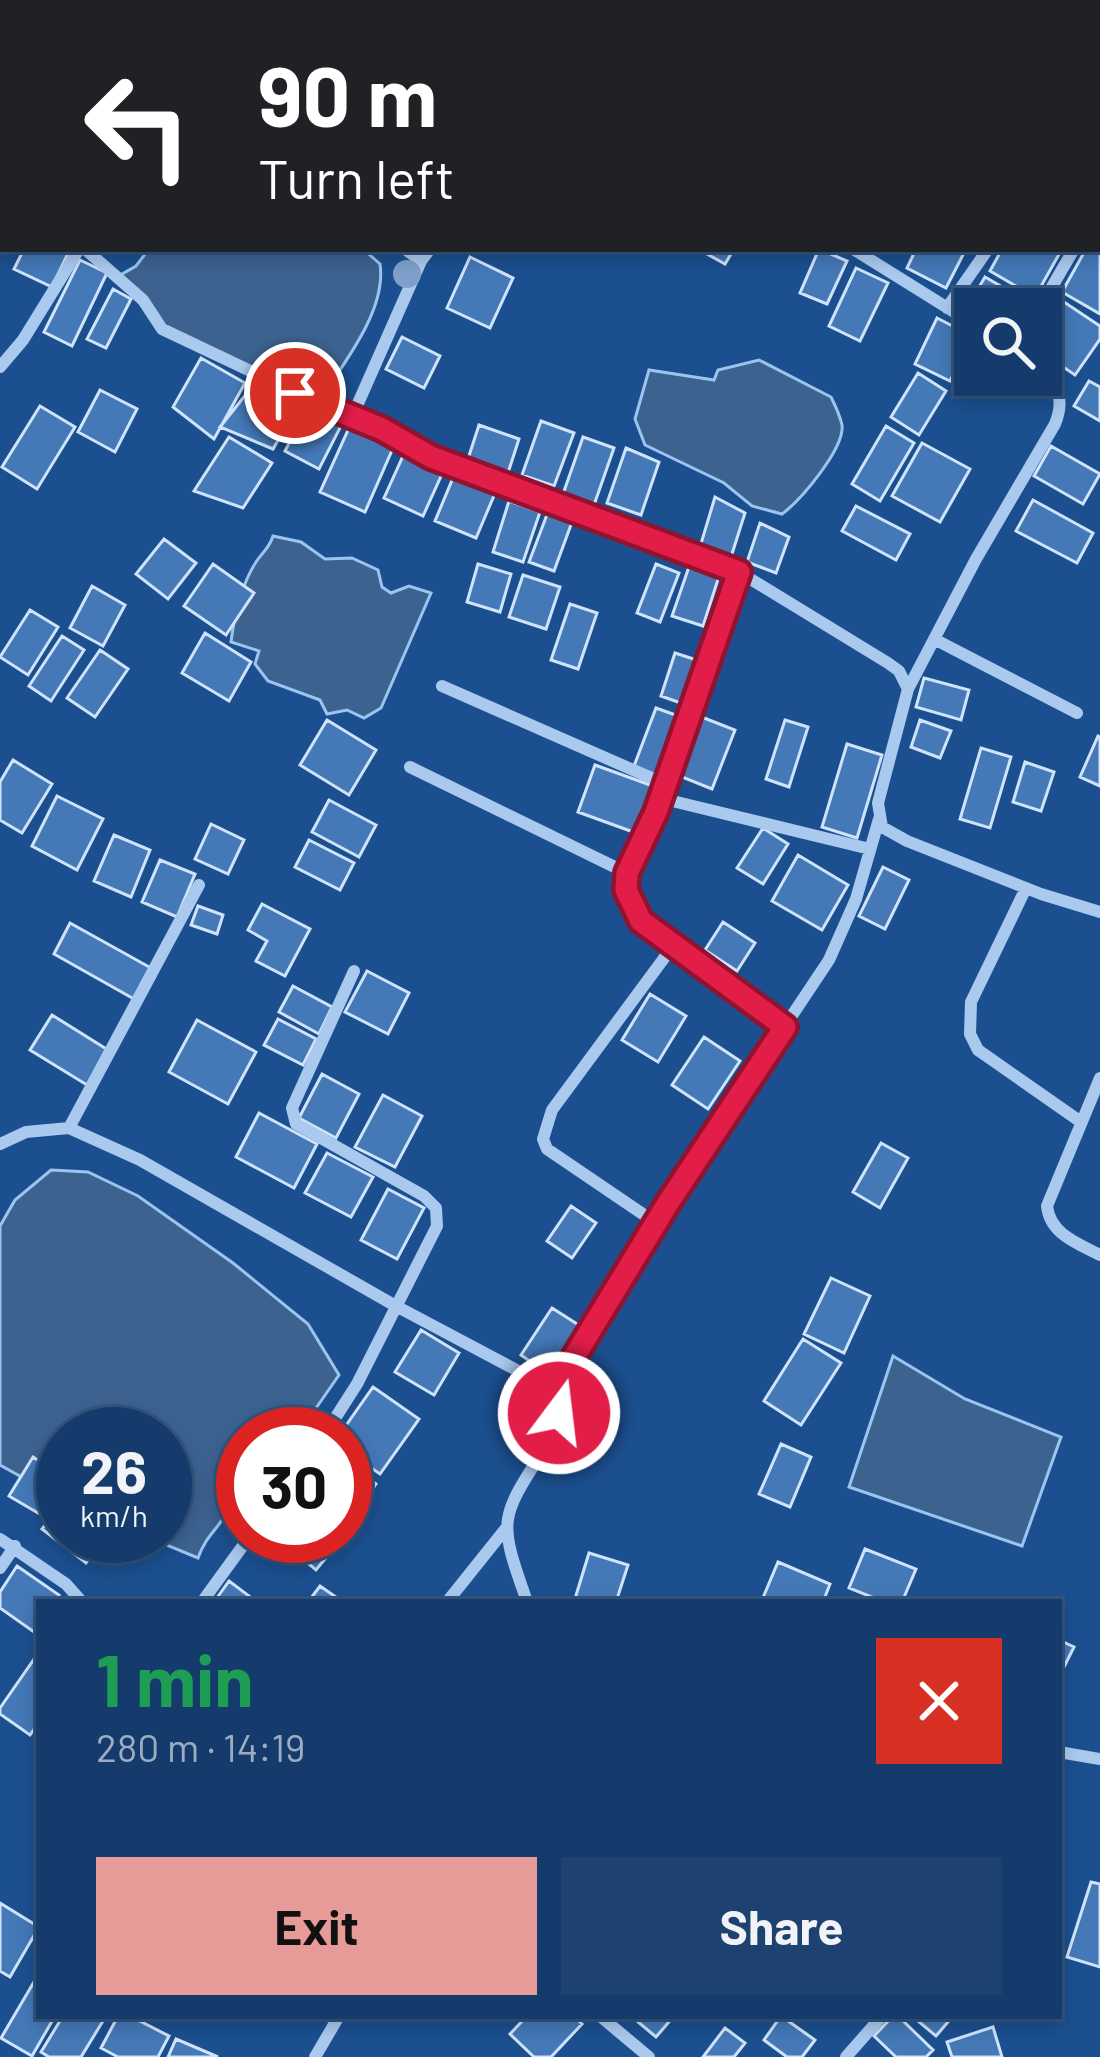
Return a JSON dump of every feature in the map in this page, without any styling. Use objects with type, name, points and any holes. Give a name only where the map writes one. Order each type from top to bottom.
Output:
[{"type":"street","points":[[0,367],[80,252]]},
{"type":"street","points":[[86,252],[143,300],[162,329],[382,429],[431,457],[739,572],[889,663],[908,689]]},
{"type":"street","points":[[858,252],[954,312]]},
{"type":"street","points":[[947,308],[986,252]]},
{"type":"street","points":[[1051,288],[1072,252]]},
{"type":"street","points":[[352,417],[426,255]]},
{"type":"street","points":[[554,1390],[656,1223],[838,944],[879,818],[878,803],[908,689],[1061,410],[1059,396]]},
{"type":"street","points":[[739,572],[663,791],[627,873],[626,890],[641,921],[785,1027]]},
{"type":"street","points":[[934,639],[1077,713]]},
{"type":"street","points":[[442,686],[663,791],[870,849]]},
{"type":"street","points":[[410,767],[627,873]]},
{"type":"street","points":[[879,818],[890,834],[1100,912]]},
{"type":"street","points":[[69,1128],[199,885]]},
{"type":"street","points":[[1026,888],[971,1002],[970,1034],[978,1050],[1081,1122]]},
{"type":"street","points":[[656,1223],[548,1149],[543,1138],[552,1110],[673,946]]},
{"type":"street","points":[[342,1407],[437,1226],[436,1208],[424,1196],[296,1124],[292,1108],[354,971]]},
{"type":"street","points":[[1100,1078],[1047,1206],[1048,1220],[1063,1234],[1100,1255]]},
{"type":"street","points":[[0,1144],[26,1132],[69,1128],[140,1160],[554,1390],[556,1424],[512,1507],[507,1527],[449,1599]]},
{"type":"street","points":[[507,1527],[527,1599]]},
{"type":"street","points":[[0,1538],[66,1584],[79,1599]]},
{"type":"street","points":[[0,1568],[15,1546]]},
{"type":"street","points":[[204,1599],[230,1563]]},
{"type":"street","points":[[1062,1753],[1100,1759]]},
{"type":"street","points":[[315,2057],[337,2019]]},
{"type":"street","points":[[604,2019],[649,2057]]},
{"type":"street","points":[[846,2057],[879,2019]]},
{"type":"water","points":[[147,252],[366,252],[380,264],[380,282],[361,337],[318,403],[162,329],[117,277],[136,266]]},
{"type":"water","points":[[759,360],[831,397],[842,425],[829,460],[782,514],[752,506],[724,483],[645,445],[635,419],[649,370],[714,380],[718,370]]},
{"type":"water","points":[[273,536],[301,542],[325,559],[352,558],[378,570],[382,587],[391,593],[409,586],[431,593],[381,708],[364,718],[347,710],[327,714],[320,700],[268,681],[255,664],[259,651],[231,642],[247,580]]},
{"type":"water","points":[[51,1170],[88,1172],[138,1196],[233,1263],[308,1324],[339,1375],[317,1407],[216,1407],[216,1527],[198,1558],[192,1556],[192,1407],[36,1407],[36,1485],[0,1465],[0,1226],[15,1200]]},
{"type":"water","points":[[893,1356],[965,1399],[1061,1437],[1022,1546],[849,1487]]},
{"type":"building","points":[[22,252],[69,252],[52,287],[14,269]]},
{"type":"building","points":[[703,252],[732,252],[725,264]]},
{"type":"building","points":[[818,252],[847,261],[827,304],[800,293]]},
{"type":"building","points":[[915,252],[964,252],[946,288],[907,268]]},
{"type":"building","points":[[1000,252],[1060,252],[1040,288],[1019,288],[990,271]]},
{"type":"building","points":[[1084,252],[1100,252],[1100,314],[1062,292]]},
{"type":"building","points":[[470,257],[513,278],[490,328],[447,308]]},
{"type":"building","points":[[80,260],[107,273],[72,346],[44,332]]},
{"type":"building","points":[[856,268],[888,283],[860,341],[829,326]]},
{"type":"building","points":[[985,277],[1004,288],[978,288]]},
{"type":"building","points":[[113,289],[131,299],[106,348],[87,339]]},
{"type":"building","points":[[1062,301],[1100,326],[1100,339],[1075,375],[1062,366]]},
{"type":"building","points":[[937,318],[954,327],[950,381],[915,364]]},
{"type":"building","points":[[402,337],[440,356],[424,388],[386,369]]},
{"type":"building","points":[[201,358],[245,383],[214,439],[173,407]]},
{"type":"building","points":[[918,373],[946,391],[919,435],[891,417]]},
{"type":"building","points":[[1089,381],[1100,387],[1100,421],[1074,406]]},
{"type":"building","points":[[251,388],[278,396],[295,411],[273,449],[220,427]]},
{"type":"building","points":[[100,390],[137,409],[115,452],[78,432]]},
{"type":"building","points":[[309,404],[343,422],[319,469],[285,451]]},
{"type":"building","points":[[40,406],[75,427],[37,489],[2,467]]},
{"type":"building","points":[[541,421],[574,433],[554,486],[522,475]]},
{"type":"building","points":[[479,425],[519,439],[506,479],[466,465]]},
{"type":"building","points":[[886,426],[914,443],[880,501],[852,484]]},
{"type":"building","points":[[349,428],[393,448],[365,512],[320,492]]},
{"type":"building","points":[[229,437],[272,463],[243,508],[194,491]]},
{"type":"building","points":[[583,437],[614,448],[594,505],[563,494]]},
{"type":"building","points":[[922,443],[970,469],[940,522],[892,496]]},
{"type":"building","points":[[1051,446],[1100,474],[1083,504],[1034,476]]},
{"type":"building","points":[[626,448],[659,462],[641,515],[607,503]]},
{"type":"building","points":[[403,456],[442,474],[423,516],[384,498]]},
{"type":"building","points":[[455,473],[496,491],[476,538],[435,521]]},
{"type":"building","points":[[715,497],[745,513],[731,557],[700,547]]},
{"type":"building","points":[[1033,500],[1093,533],[1077,563],[1016,531]]},
{"type":"building","points":[[509,501],[540,512],[523,562],[493,552]]},
{"type":"building","points":[[856,506],[910,534],[896,560],[842,531]]},
{"type":"building","points":[[548,512],[572,522],[554,571],[529,562]]},
{"type":"building","points":[[760,523],[789,537],[776,573],[747,562]]},
{"type":"building","points":[[164,539],[196,563],[168,599],[136,574]]},
{"type":"building","points":[[692,558],[722,567],[703,626],[672,616]]},
{"type":"building","points":[[213,564],[254,593],[226,635],[184,606]]},
{"type":"building","points":[[478,564],[511,574],[500,612],[467,602]]},
{"type":"building","points":[[656,564],[679,573],[660,622],[637,613]]},
{"type":"building","points":[[523,575],[560,587],[546,629],[509,617]]},
{"type":"building","points":[[92,586],[125,605],[103,646],[70,628]]},
{"type":"building","points":[[570,604],[597,613],[578,669],[551,660]]},
{"type":"building","points":[[30,610],[58,627],[28,675],[0,657]]},
{"type":"building","points":[[205,633],[251,662],[229,701],[182,673]]},
{"type":"building","points":[[62,636],[84,650],[51,701],[29,686]]},
{"type":"building","points":[[100,650],[128,669],[95,717],[67,698]]},
{"type":"building","points":[[675,653],[706,663],[692,707],[661,696]]},
{"type":"building","points":[[924,678],[969,690],[961,720],[916,707]]},
{"type":"building","points":[[656,708],[681,717],[658,776],[634,766]]},
{"type":"building","points":[[699,716],[735,730],[712,789],[677,775]]},
{"type":"building","points":[[327,720],[376,750],[349,795],[300,765]]},
{"type":"building","points":[[785,720],[808,727],[789,787],[766,779]]},
{"type":"building","points":[[920,720],[951,731],[940,758],[911,747]]},
{"type":"building","points":[[1100,737],[1100,786],[1080,777]]},
{"type":"building","points":[[847,744],[882,755],[857,838],[822,827]]},
{"type":"building","points":[[981,748],[1011,757],[990,828],[960,819]]},
{"type":"building","points":[[13,760],[52,784],[22,833],[0,820],[0,782]]},
{"type":"building","points":[[1025,762],[1054,772],[1041,811],[1013,802]]},
{"type":"building","points":[[595,765],[653,786],[636,833],[578,812]]},
{"type":"building","points":[[57,796],[103,819],[77,870],[32,846]]},
{"type":"building","points":[[329,800],[376,825],[359,857],[312,832]]},
{"type":"building","points":[[211,824],[244,840],[228,874],[195,859]]},
{"type":"building","points":[[763,828],[788,844],[763,884],[737,868]]},
{"type":"building","points":[[114,835],[150,850],[131,897],[94,881]]},
{"type":"building","points":[[309,840],[354,863],[340,890],[295,867]]},
{"type":"building","points":[[798,855],[848,885],[822,930],[772,901]]},
{"type":"building","points":[[160,860],[195,874],[177,917],[142,902]]},
{"type":"building","points":[[883,867],[909,880],[885,929],[859,916]]},
{"type":"building","points":[[262,904],[310,929],[285,976],[256,961],[267,941],[248,930]]},
{"type":"building","points":[[198,906],[223,915],[217,934],[191,925]]},
{"type":"building","points":[[723,922],[755,943],[737,971],[705,950]]},
{"type":"building","points":[[70,923],[151,968],[134,999],[54,954]]},
{"type":"building","points":[[367,971],[409,993],[388,1034],[345,1012]]},
{"type":"building","points":[[293,986],[332,1007],[319,1034],[279,1012]]},
{"type":"building","points":[[650,994],[686,1016],[658,1062],[622,1040]]},
{"type":"building","points":[[52,1015],[108,1050],[87,1085],[30,1050]]},
{"type":"building","points":[[278,1019],[316,1039],[303,1065],[264,1045]]},
{"type":"building","points":[[197,1020],[256,1052],[228,1104],[169,1072]]},
{"type":"building","points":[[704,1037],[740,1061],[708,1109],[672,1085]]},
{"type":"building","points":[[322,1074],[359,1094],[336,1138],[299,1118]]},
{"type":"building","points":[[383,1095],[422,1116],[395,1167],[355,1147]]},
{"type":"building","points":[[259,1113],[317,1144],[294,1188],[236,1157]]},
{"type":"building","points":[[881,1143],[908,1158],[880,1208],[853,1192]]},
{"type":"building","points":[[327,1153],[373,1177],[351,1217],[305,1193]]},
{"type":"building","points":[[388,1189],[424,1208],[397,1259],[361,1240]]},
{"type":"building","points":[[571,1206],[596,1223],[572,1258],[547,1241]]},
{"type":"building","points":[[831,1278],[870,1296],[844,1353],[804,1334]]},
{"type":"building","points":[[552,1308],[585,1329],[553,1377],[521,1355]]},
{"type":"building","points":[[421,1330],[459,1353],[434,1395],[395,1372]]},
{"type":"building","points":[[803,1339],[841,1363],[801,1425],[764,1401]]},
{"type":"building","points":[[373,1387],[419,1419],[380,1474],[372,1469],[372,1407],[359,1407]]},
{"type":"building","points":[[531,1392],[552,1404],[529,1447],[507,1435]]},
{"type":"building","points":[[781,1444],[811,1457],[790,1507],[759,1494]]},
{"type":"building","points":[[33,1457],[36,1459],[36,1512],[9,1496]]},
{"type":"building","points":[[865,1549],[916,1569],[903,1599],[876,1599],[849,1588]]},
{"type":"building","points":[[589,1553],[628,1565],[617,1599],[575,1599]]},
{"type":"building","points":[[778,1562],[830,1584],[824,1599],[762,1599]]},
{"type":"building","points":[[17,1566],[59,1595],[36,1599],[34,1632],[0,1608],[0,1592]]},
{"type":"building","points":[[229,1581],[253,1599],[216,1599]]},
{"type":"building","points":[[320,1586],[339,1599],[310,1599]]},
{"type":"building","points":[[1062,1641],[1074,1647],[1062,1671]]},
{"type":"building","points":[[36,1656],[36,1726],[30,1735],[0,1714]]},
{"type":"building","points":[[1091,1882],[1100,1884],[1100,1967],[1067,1957]]},
{"type":"building","points":[[0,1903],[36,1925],[36,1932],[10,1977],[0,1971]]},
{"type":"building","points":[[36,1978],[36,2019],[53,2019],[32,2056],[1,2038]]},
{"type":"building","points":[[61,2019],[104,2019],[81,2057],[49,2057],[41,2052]]},
{"type":"building","points":[[116,2019],[136,2019],[169,2036],[158,2057],[118,2057],[101,2048]]},
{"type":"building","points":[[524,2019],[577,2019],[582,2024],[551,2057],[534,2057],[510,2034]]},
{"type":"building","points":[[635,2019],[671,2019],[656,2037]]},
{"type":"building","points":[[779,2019],[785,2019],[815,2040],[802,2057],[787,2057],[764,2040]]},
{"type":"building","points":[[890,2019],[901,2019],[933,2050],[926,2057],[896,2057],[874,2036]]},
{"type":"building","points":[[916,2019],[950,2019],[936,2036]]},
{"type":"building","points":[[993,2027],[1002,2057],[952,2057],[947,2042]]},
{"type":"building","points":[[725,2028],[745,2043],[734,2057],[703,2057]]},
{"type":"building","points":[[176,2039],[218,2057],[168,2057]]},
{"type":"route","points":[[295,393],[382,429],[431,457],[739,572],[656,812],[627,873],[626,890],[641,921],[785,1027],[668,1203],[554,1390],[559,1413]]}]
